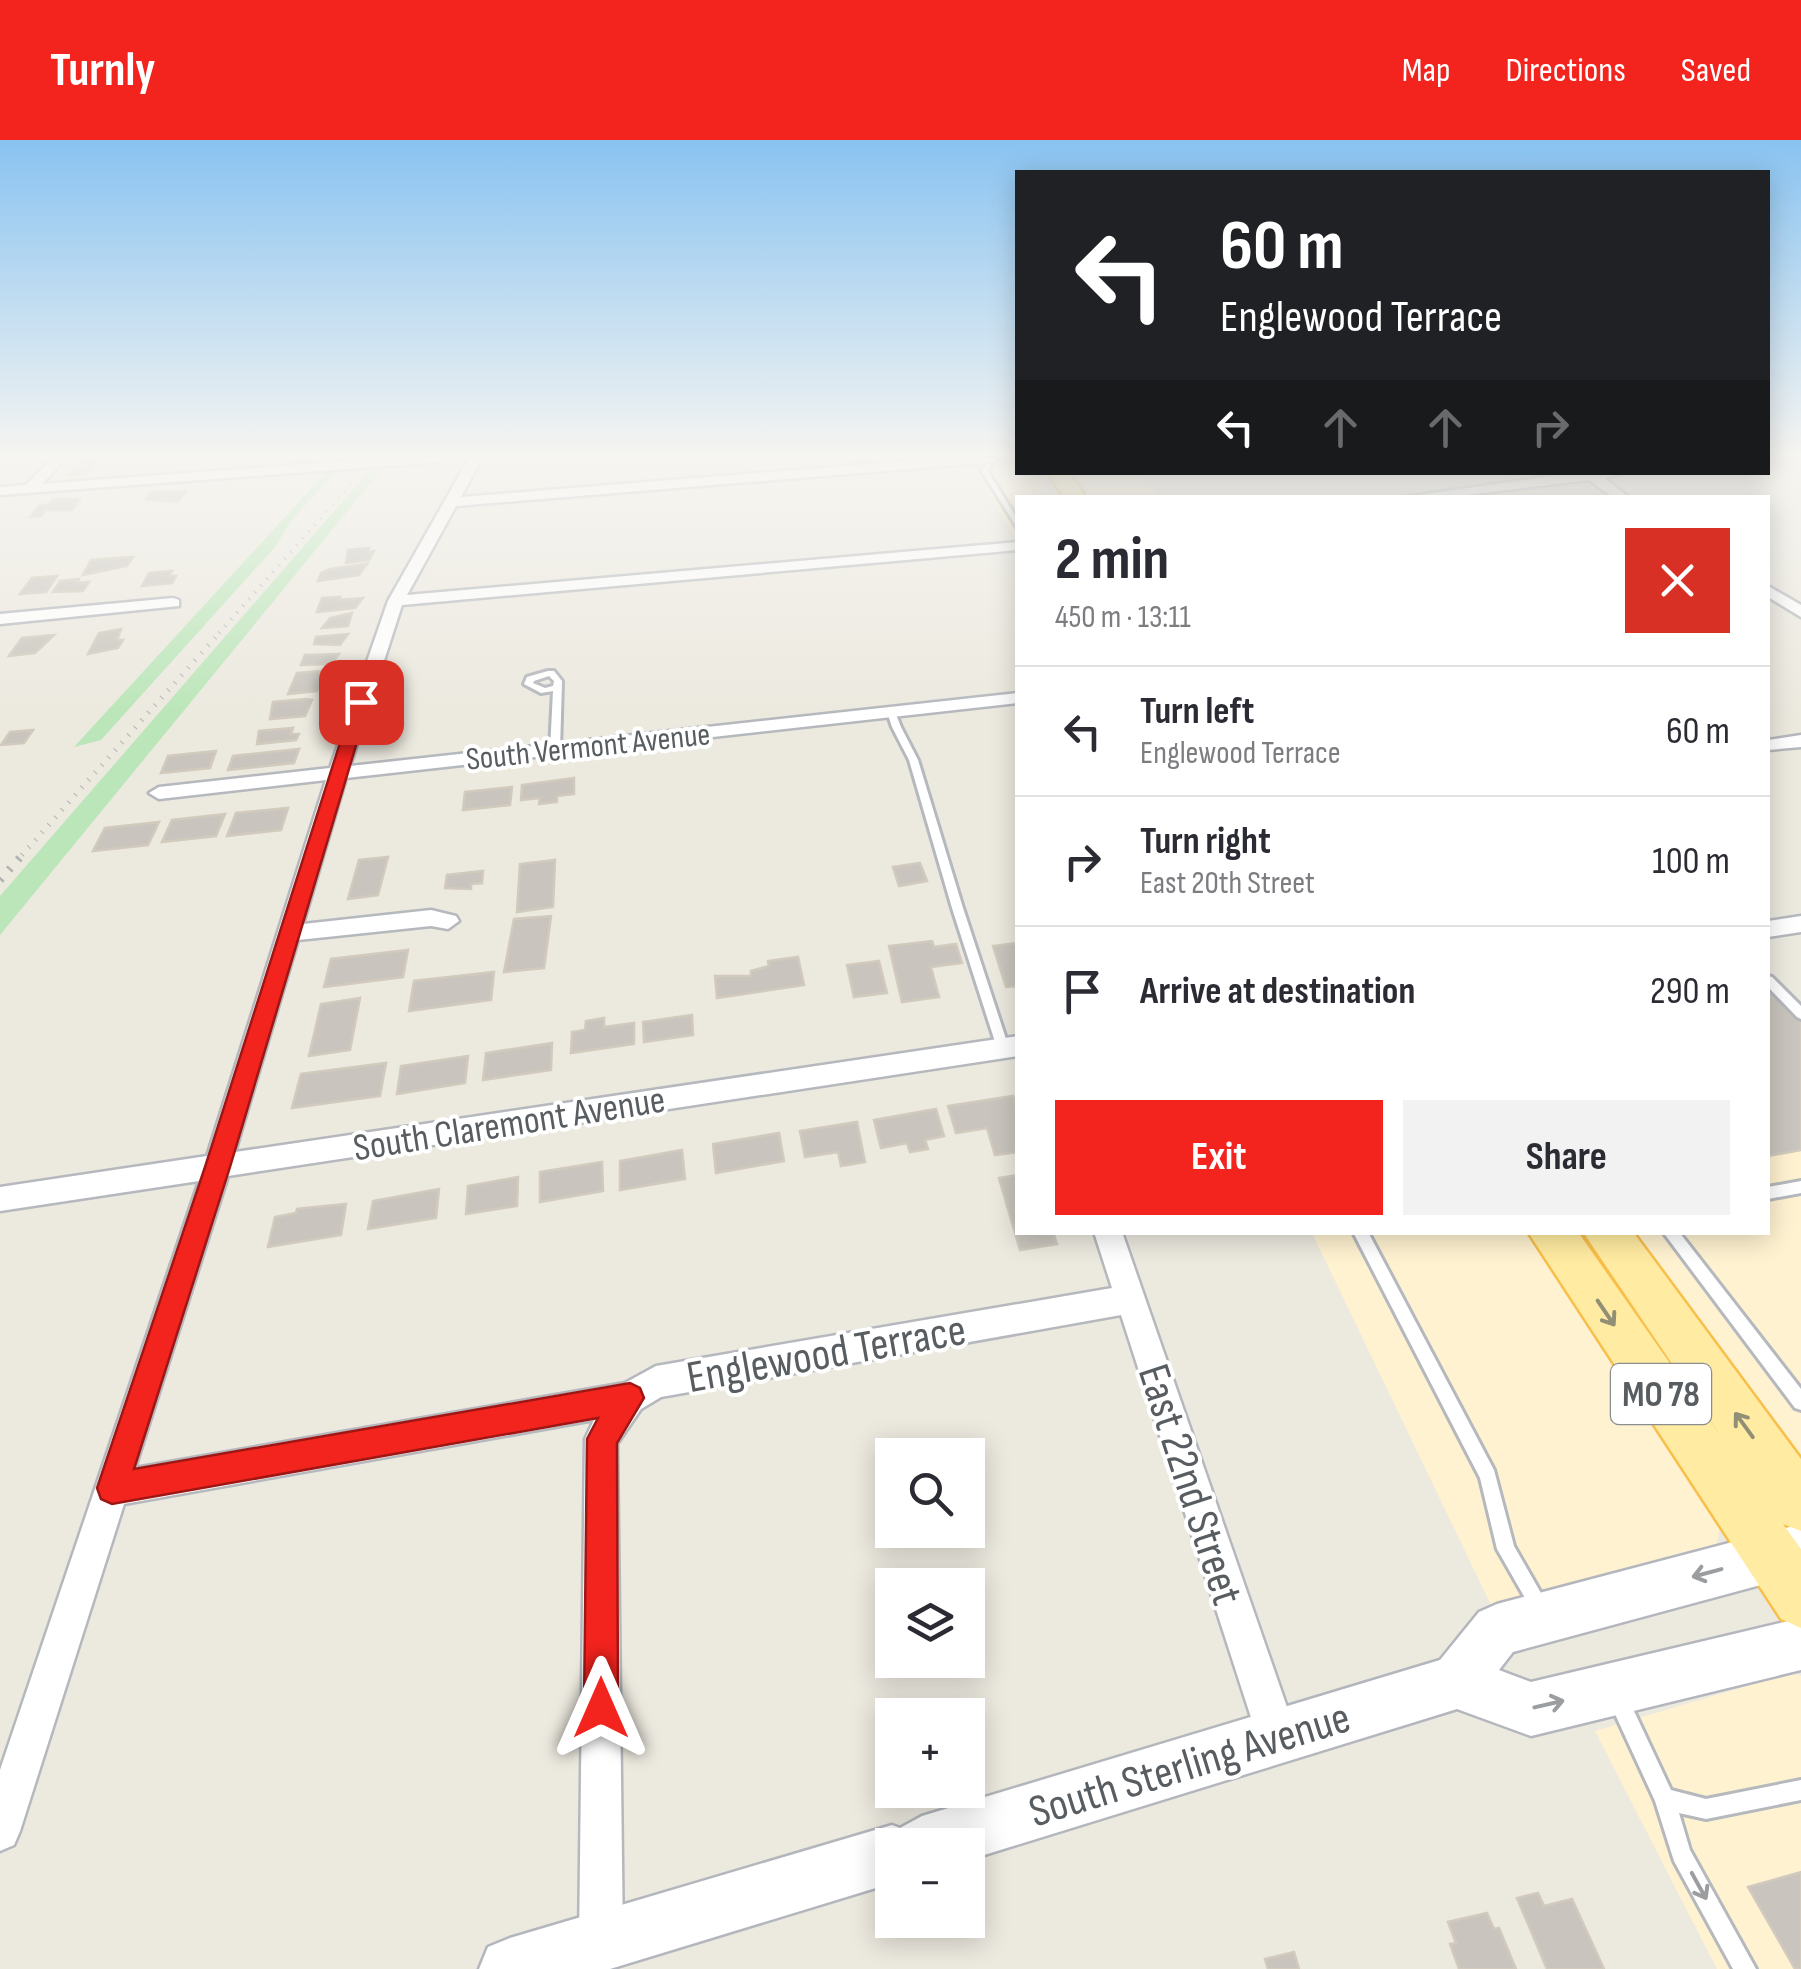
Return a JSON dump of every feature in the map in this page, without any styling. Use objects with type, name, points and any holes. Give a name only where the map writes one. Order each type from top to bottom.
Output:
[{"type":"main road","name":"MO 78","points":[[1554,1235],[1791,1568]]},
{"type":"main road","name":"MO 78","points":[[1608,1235],[1801,1504]]},
{"type":"main road","points":[[1791,1568],[1546,1616],[1497,1630],[1457,1682],[1531,1708],[1801,1644]]},
{"type":"main road","name":"South Sterling Avenue","points":[[977,1828],[1457,1682]]},
{"type":"main road","points":[[510,1969],[875,1859]]},
{"type":"street","points":[[0,1832],[218,1167],[374,657],[396,601],[427,543]]},
{"type":"street","points":[[396,601],[1015,546]]},
{"type":"street","points":[[1770,591],[1801,613]]},
{"type":"street","points":[[0,619],[172,603]]},
{"type":"street","points":[[1770,617],[1801,613]]},
{"type":"street","name":"South Vermont Avenue","points":[[159,793],[1015,698]]},
{"type":"street","points":[[1770,745],[1801,741]]},
{"type":"street","points":[[290,932],[431,918],[448,921]]},
{"type":"street","points":[[1770,929],[1801,924]]},
{"type":"street","name":"South Claremont Avenue","points":[[0,1199],[1010,1047]]},
{"type":"street","name":"East 22nd Street","points":[[1109,1235],[1277,1736]]},
{"type":"street","name":"Englewood Terrace","points":[[112,1488],[630,1398],[656,1382],[1131,1299]]},
{"type":"street","points":[[600,1944],[602,1439],[630,1398]]},
{"type":"lane","points":[[555,750],[556,688]]},
{"type":"lane","points":[[891,712],[897,733],[916,764],[954,900],[1010,1047]]},
{"type":"lane","points":[[1770,982],[1801,1014]]},
{"type":"lane","points":[[1770,1193],[1801,1188]]},
{"type":"lane","points":[[1362,1235],[1488,1476],[1506,1549],[1546,1616]]},
{"type":"lane","points":[[1672,1235],[1801,1402]]},
{"type":"lane","points":[[1614,1689],[1665,1799],[1681,1854],[1745,1969]]},
{"type":"lane","points":[[1665,1799],[1706,1809],[1801,1790]]},
{"type":"shaded area","points":[[1770,972],[1801,1003],[1801,1479],[1622,1235],[1770,1235]]},
{"type":"shaded area","points":[[1313,1235],[1537,1235],[1717,1507],[1720,1528],[1716,1546],[1694,1557],[1491,1605]]},
{"type":"shaded area","points":[[1791,1673],[1801,1676],[1801,1969],[1717,1969],[1595,1731]]},
{"type":"green space","points":[[261,543],[277,543],[101,740],[74,747]]},
{"type":"green space","points":[[306,543],[321,543],[0,935],[0,896]]},
{"type":"building","points":[[369,548],[367,552],[374,551],[369,560],[346,563],[348,550]]},
{"type":"building","points":[[133,557],[127,566],[83,575],[91,560]]},
{"type":"building","points":[[367,564],[359,575],[318,581],[321,573],[330,569]]},
{"type":"building","points":[[172,571],[169,576],[176,576],[172,583],[142,586],[149,573]]},
{"type":"building","points":[[57,576],[46,592],[20,594],[32,578]]},
{"type":"building","points":[[79,579],[77,583],[89,582],[83,591],[53,592],[60,581]]},
{"type":"building","points":[[340,597],[338,600],[363,598],[355,608],[317,612],[322,598]]},
{"type":"building","points":[[352,613],[348,626],[322,628],[330,618]]},
{"type":"building","points":[[121,629],[117,640],[123,640],[118,648],[88,654],[99,633]]},
{"type":"building","points":[[348,634],[340,645],[314,644],[316,637]]},
{"type":"building","points":[[54,635],[35,653],[9,656],[22,638]]},
{"type":"building","points":[[339,654],[331,664],[301,665],[305,655]]},
{"type":"building","points":[[324,671],[317,691],[288,694],[297,673]]},
{"type":"building","points":[[312,700],[305,716],[270,719],[273,702]]},
{"type":"building","points":[[293,728],[291,734],[299,734],[296,740],[257,744],[259,731]]},
{"type":"building","points":[[33,730],[24,743],[1,745],[10,732]]},
{"type":"building","points":[[299,749],[294,763],[228,770],[233,756]]},
{"type":"building","points":[[216,751],[210,768],[161,773],[168,756]]},
{"type":"building","points":[[574,778],[574,794],[557,796],[557,802],[539,804],[540,798],[521,800],[522,785]]},
{"type":"building","points":[[512,787],[510,805],[463,810],[465,792]]},
{"type":"building","points":[[288,808],[281,830],[227,836],[236,813]]},
{"type":"building","points":[[225,814],[216,836],[162,842],[172,820]]},
{"type":"building","points":[[159,822],[148,845],[93,851],[105,828]]},
{"type":"building","points":[[388,857],[378,895],[348,899],[359,860]]},
{"type":"building","points":[[555,860],[553,907],[517,912],[520,864]]},
{"type":"building","points":[[920,863],[927,881],[899,886],[893,867]]},
{"type":"building","points":[[483,871],[482,883],[471,884],[471,889],[445,888],[447,875]]},
{"type":"building","points":[[551,916],[544,968],[504,972],[514,919]]},
{"type":"building","points":[[932,941],[934,947],[956,944],[962,963],[931,967],[939,997],[902,1002],[889,946]]},
{"type":"building","points":[[1015,943],[1015,986],[1006,987],[993,946]]},
{"type":"building","points":[[408,950],[403,977],[324,987],[331,959]]},
{"type":"building","points":[[798,957],[804,985],[717,998],[715,976],[751,976],[751,971],[769,966],[768,961]]},
{"type":"building","points":[[879,961],[887,993],[854,997],[847,965]]},
{"type":"building","points":[[494,972],[491,1000],[409,1011],[414,981]]},
{"type":"building","points":[[1770,991],[1801,1023],[1801,1150],[1770,1156]]},
{"type":"building","points":[[360,998],[350,1050],[309,1056],[321,1004]]},
{"type":"building","points":[[692,1015],[693,1035],[644,1042],[643,1022]]},
{"type":"building","points":[[604,1018],[604,1027],[634,1023],[634,1044],[571,1053],[572,1032],[585,1030],[586,1021]]},
{"type":"building","points":[[552,1043],[551,1070],[483,1080],[486,1053]]},
{"type":"building","points":[[468,1056],[465,1083],[397,1094],[401,1066]]},
{"type":"building","points":[[386,1063],[380,1096],[292,1108],[301,1074]]},
{"type":"building","points":[[1013,1096],[1015,1152],[995,1155],[987,1128],[956,1133],[948,1106]]},
{"type":"building","points":[[936,1109],[944,1136],[925,1140],[928,1149],[910,1152],[907,1143],[881,1148],[874,1120]]},
{"type":"building","points":[[857,1122],[865,1162],[841,1166],[838,1152],[805,1157],[800,1131]]},
{"type":"building","points":[[779,1133],[784,1161],[716,1173],[713,1144]]},
{"type":"building","points":[[682,1150],[685,1179],[620,1190],[620,1161]]},
{"type":"building","points":[[602,1162],[603,1191],[540,1202],[540,1172]]},
{"type":"building","points":[[1015,1175],[1015,1233],[999,1178]]},
{"type":"building","points":[[518,1177],[517,1206],[466,1214],[468,1186]]},
{"type":"building","points":[[439,1189],[436,1218],[368,1229],[373,1201]]},
{"type":"building","points":[[346,1204],[341,1235],[268,1247],[275,1217],[296,1213],[297,1209]]},
{"type":"building","points":[[1016,1235],[1054,1235],[1057,1244],[1020,1250]]},
{"type":"building","points":[[1801,1872],[1801,1969],[1795,1969],[1748,1887]]},
{"type":"building","points":[[1538,1893],[1544,1906],[1572,1899],[1604,1969],[1547,1969],[1517,1898]]},
{"type":"building","points":[[1487,1913],[1494,1929],[1499,1928],[1516,1969],[1459,1969],[1450,1944],[1456,1943],[1448,1922]]},
{"type":"building","points":[[1294,1952],[1299,1969],[1268,1969],[1265,1959]]},
{"type":"railway","points":[[219,633],[298,543]]},
{"type":"railway","points":[[22,855],[221,631]]},
{"type":"railway","points":[[0,880],[24,853]]},
{"type":"route","points":[[361,702],[218,1167],[112,1488],[630,1398],[602,1439],[601,1708]]}]
